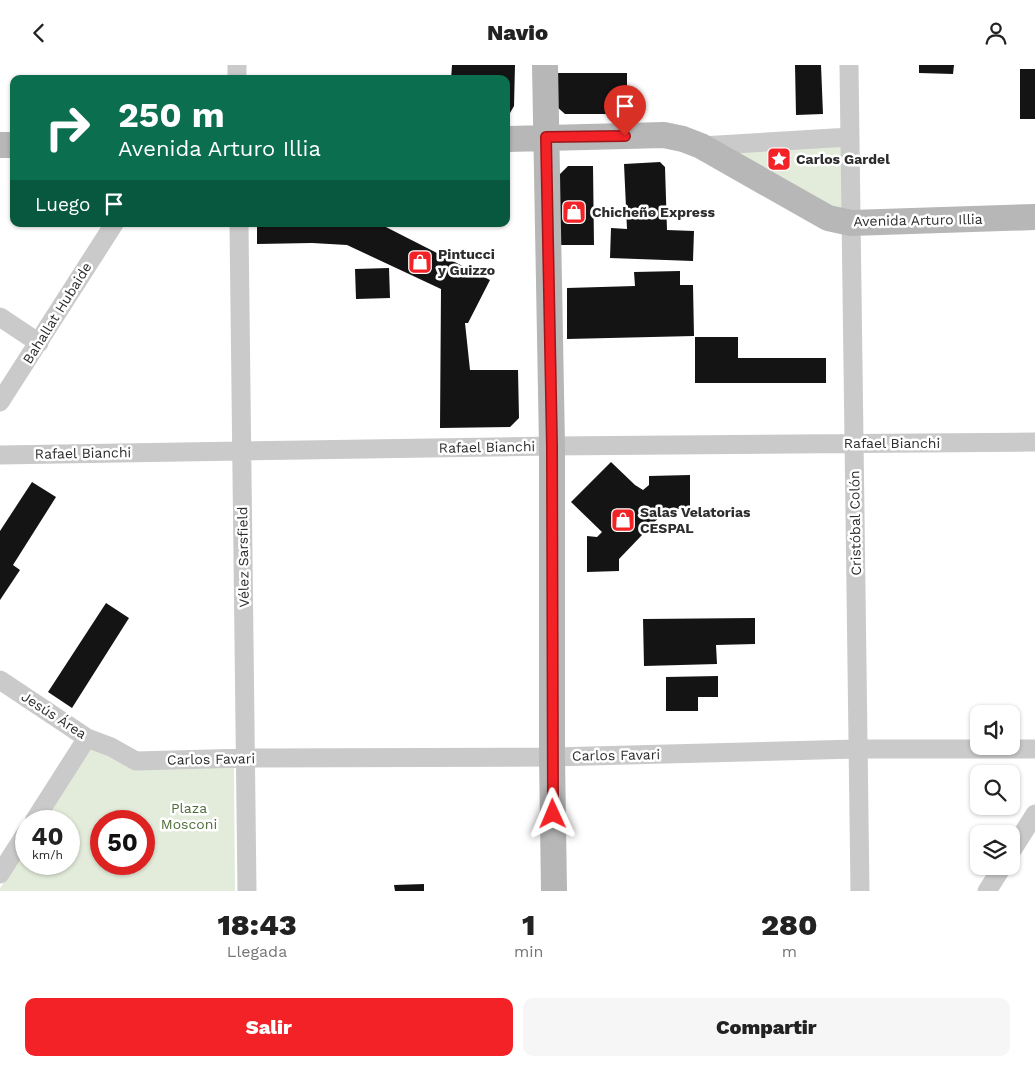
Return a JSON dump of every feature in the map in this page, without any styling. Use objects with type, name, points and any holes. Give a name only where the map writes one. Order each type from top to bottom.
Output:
[{"type":"main road","points":[[545,65],[552,446],[554,891]]},
{"type":"main road","name":"Avenida Arturo Illia","points":[[510,139],[664,135],[683,139],[700,146],[828,218],[851,223],[1035,217]]},
{"type":"street","name":"Cristóbal Colón","points":[[849,65],[860,891]]},
{"type":"street","name":"Avenida Arturo Illia","points":[[700,146],[850,137]]},
{"type":"street","name":"Bahallat Hubaide","points":[[0,402],[112,227]]},
{"type":"street","name":"Vélez Sarsfield","points":[[239,227],[247,891]]},
{"type":"street","points":[[0,317],[38,343]]},
{"type":"street","name":"Rafael Bianchi","points":[[0,455],[552,446],[1035,442]]},
{"type":"street","name":"Jesús Área","points":[[0,680],[87,738],[111,747],[136,761]]},
{"type":"street","points":[[41,810],[87,738]]},
{"type":"street","name":"Carlos Favari","points":[[136,761],[246,758],[552,757],[857,749],[1035,749]]},
{"type":"street","points":[[1020,838],[1035,814]]},
{"type":"street","points":[[0,874],[15,850]]},
{"type":"street","points":[[987,891],[997,875]]},
{"type":"green space","points":[[843,142],[846,215],[718,151]]},
{"type":"green space","name":"Plaza Mosconi","points":[[94,745],[234,766],[235,891],[0,891],[15,865],[15,875],[80,875],[80,810],[51,810]]},
{"type":"building","points":[[452,65],[515,65],[514,106],[510,113],[510,75],[451,75]]},
{"type":"building","points":[[795,65],[821,65],[823,114],[796,115]]},
{"type":"building","points":[[919,65],[954,65],[953,74],[919,73]]},
{"type":"building","points":[[1020,69],[1035,69],[1035,119],[1020,119]]},
{"type":"building","points":[[557,73],[627,73],[627,114],[565,114],[556,106]]},
{"type":"building","points":[[660,162],[665,167],[667,230],[694,231],[693,261],[610,258],[611,228],[627,229],[624,164]]},
{"type":"building","name":"Chicheño Express","points":[[568,166],[593,166],[594,245],[555,245],[555,179]]},
{"type":"building","points":[[257,227],[386,227],[490,280],[468,323],[465,323],[470,370],[518,370],[519,418],[510,427],[440,428],[441,289],[347,245],[312,243],[257,244]]},
{"type":"building","points":[[389,268],[390,298],[356,299],[355,269]]},
{"type":"building","points":[[680,271],[680,285],[693,285],[694,336],[567,339],[567,288],[635,286],[634,272]]},
{"type":"building","points":[[695,337],[738,337],[738,358],[826,358],[826,383],[695,383]]},
{"type":"building","name":"Salas Velatorias CESPAL","points":[[611,462],[635,485],[643,490],[649,485],[649,476],[690,475],[690,509],[667,509],[619,559],[619,571],[587,572],[587,536],[597,537],[602,532],[571,502]]},
{"type":"building","points":[[32,482],[56,497],[13,565],[20,570],[0,600],[0,531]]},
{"type":"building","points":[[106,603],[129,618],[72,708],[48,692]]},
{"type":"building","points":[[755,618],[755,644],[716,645],[717,664],[644,666],[643,619]]},
{"type":"building","points":[[718,676],[718,697],[698,697],[698,711],[666,711],[666,677]]},
{"type":"building","points":[[424,884],[424,891],[395,891],[394,885]]},
{"type":"place","name":"Carlos Gardel","points":[[779,159]]},
{"type":"place","name":"Chicheño Express","points":[[574,212]]},
{"type":"place","name":"Pintucci y Guizzo","points":[[420,262]]},
{"type":"place","name":"Salas Velatorias CESPAL","points":[[623,520]]},
{"type":"route","points":[[553,814],[552,446],[546,137],[625,136]]}]
